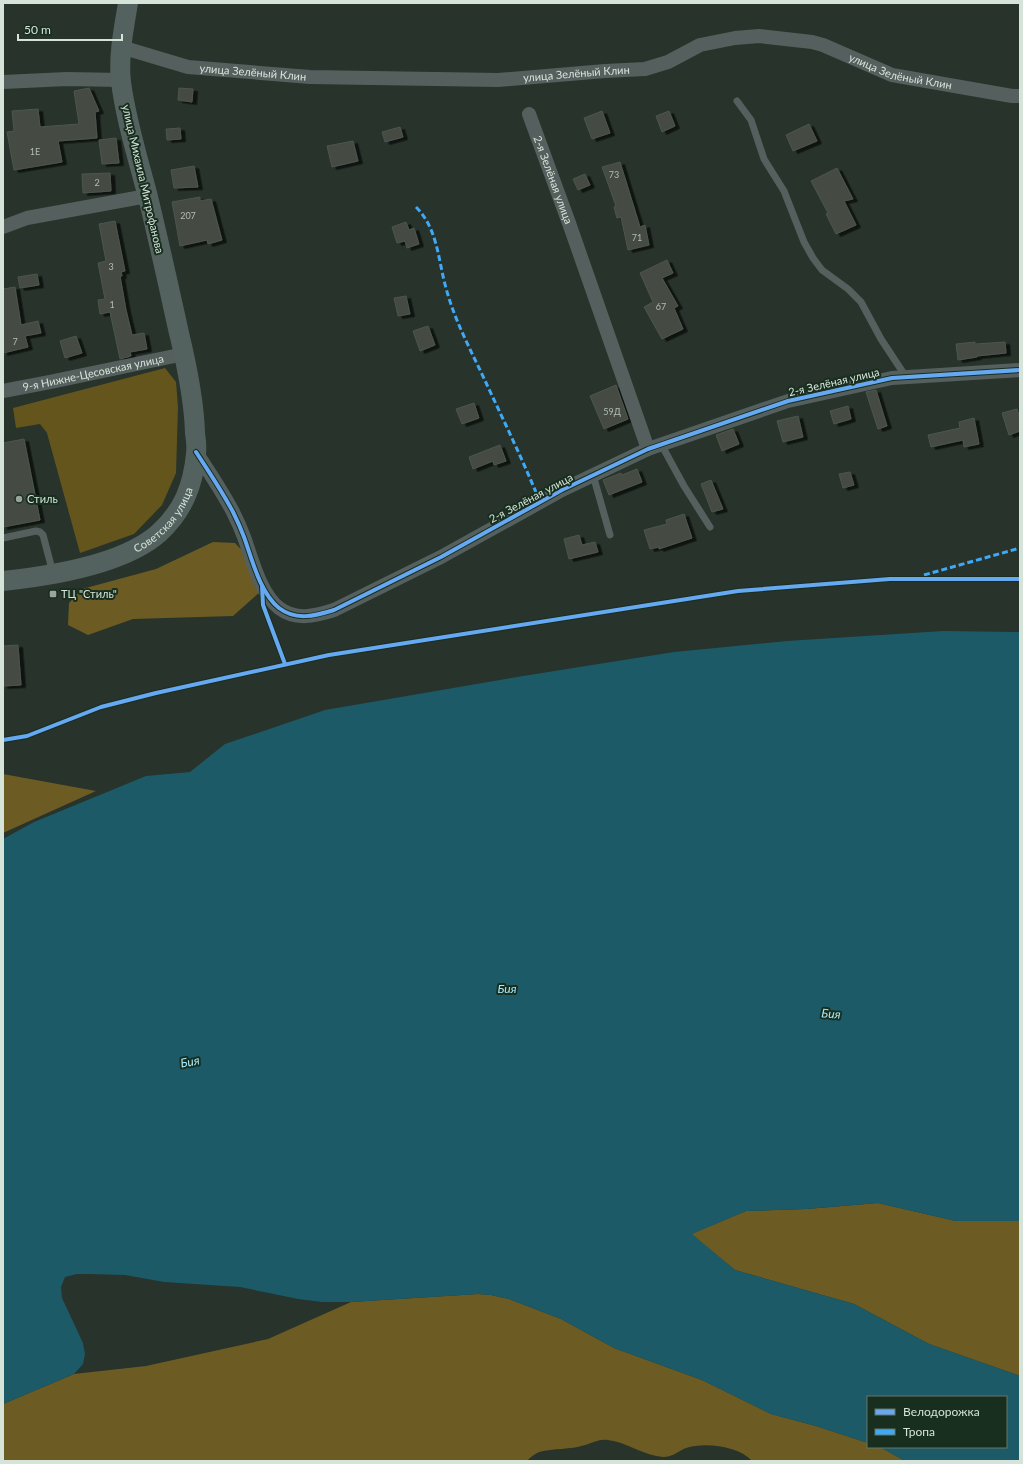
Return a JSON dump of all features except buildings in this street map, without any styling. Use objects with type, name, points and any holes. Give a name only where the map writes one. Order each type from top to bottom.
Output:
[{"type":"main road","name":"улица Михаила Митрофанова","points":[[128,3],[121,47],[121,80],[131,139],[148,196],[184,354]]},
{"type":"main road","name":"Советская улица","points":[[3,581],[81,569],[114,558],[139,547],[158,534],[175,516],[185,500],[192,479],[196,452],[195,420],[184,354]]},
{"type":"street","name":"улица Зелёный Клин","points":[[121,47],[188,67],[310,77],[498,80],[645,69],[668,62],[700,45],[735,38],[759,36],[812,42],[823,45],[892,75],[1012,96],[1020,96]]},
{"type":"street","points":[[3,82],[67,79],[121,80]]},
{"type":"street","name":"2-я Зелёная улица","points":[[529,114],[569,223],[655,446]]},
{"type":"street","points":[[3,227],[28,218],[148,196]]},
{"type":"street","name":"9-я Нижне-Цесовская улица","points":[[3,391],[184,354]]},
{"type":"street","name":"2-я Зелёная улица","points":[[196,452],[218,485],[232,511],[262,585],[270,598],[278,607],[288,613],[299,616],[317,615],[334,610],[441,557],[562,490],[655,446],[788,401],[874,381],[906,377],[1020,370]]},
{"type":"lane","points":[[737,102],[751,120],[764,159],[784,191],[804,242],[813,258],[822,270],[848,289],[861,302],[881,340],[906,377]]},
{"type":"lane","points":[[655,446],[684,486],[710,527]]},
{"type":"lane","points":[[593,475],[610,535]]},
{"type":"lane","points":[[3,538],[36,531],[40,532],[43,535],[53,574]]},
{"type":"shaded area","points":[[165,368],[176,382],[178,407],[176,473],[162,505],[134,534],[80,553],[47,433],[40,424],[16,428],[13,408]]},
{"type":"shaded area","points":[[213,542],[235,543],[256,565],[260,592],[233,616],[133,619],[88,635],[68,625],[69,603],[82,589],[156,569]]},
{"type":"shaded area","points":[[3,774],[96,791],[3,833]]},
{"type":"shaded area","points":[[878,1203],[956,1221],[1020,1221],[1020,1376],[929,1344],[854,1304],[735,1270],[691,1234],[746,1211],[806,1209]]},
{"type":"shaded area","points":[[478,1294],[509,1299],[561,1319],[614,1348],[702,1380],[771,1414],[816,1426],[867,1443],[867,1448],[882,1448],[905,1461],[752,1461],[739,1452],[730,1449],[702,1445],[686,1448],[673,1455],[663,1457],[649,1454],[622,1443],[604,1440],[574,1448],[539,1452],[527,1461],[3,1461],[3,1404],[74,1374],[146,1366],[268,1339],[351,1302]]},
{"type":"water","name":"Бия","points":[[943,631],[1020,632],[1020,1221],[956,1221],[878,1203],[806,1209],[746,1211],[692,1234],[735,1270],[854,1304],[929,1344],[1020,1376],[1020,1461],[905,1461],[882,1448],[1007,1448],[1007,1396],[867,1396],[867,1443],[816,1426],[771,1414],[702,1380],[614,1348],[561,1319],[509,1299],[478,1294],[351,1302],[322,1302],[298,1299],[240,1287],[164,1282],[125,1275],[77,1274],[65,1277],[61,1287],[62,1298],[83,1343],[85,1354],[83,1364],[74,1374],[3,1404],[3,839],[34,822],[146,776],[190,772],[225,744],[325,710],[674,652],[787,641]]},
{"type":"marked path","points":[[416,207],[429,225],[433,235],[449,299],[457,321],[519,453],[540,502]]},
{"type":"marked path","points":[[924,575],[1020,548]]},
{"type":"cycle path","points":[[196,452],[233,512],[243,534],[257,575],[272,602],[285,612],[292,615],[306,616],[334,610],[441,557],[562,490],[648,449],[788,401],[892,378],[1020,370]]},
{"type":"cycle path","points":[[3,740],[27,736],[101,707],[156,693],[329,655],[738,591],[890,579],[1020,579]]},
{"type":"cycle path","points":[[262,586],[263,605],[285,664]]},
{"type":"place","name":"Стиль","points":[[19,499]]},
{"type":"place","name":"ТЦ \"Стиль\"","points":[[53,594]]}]
